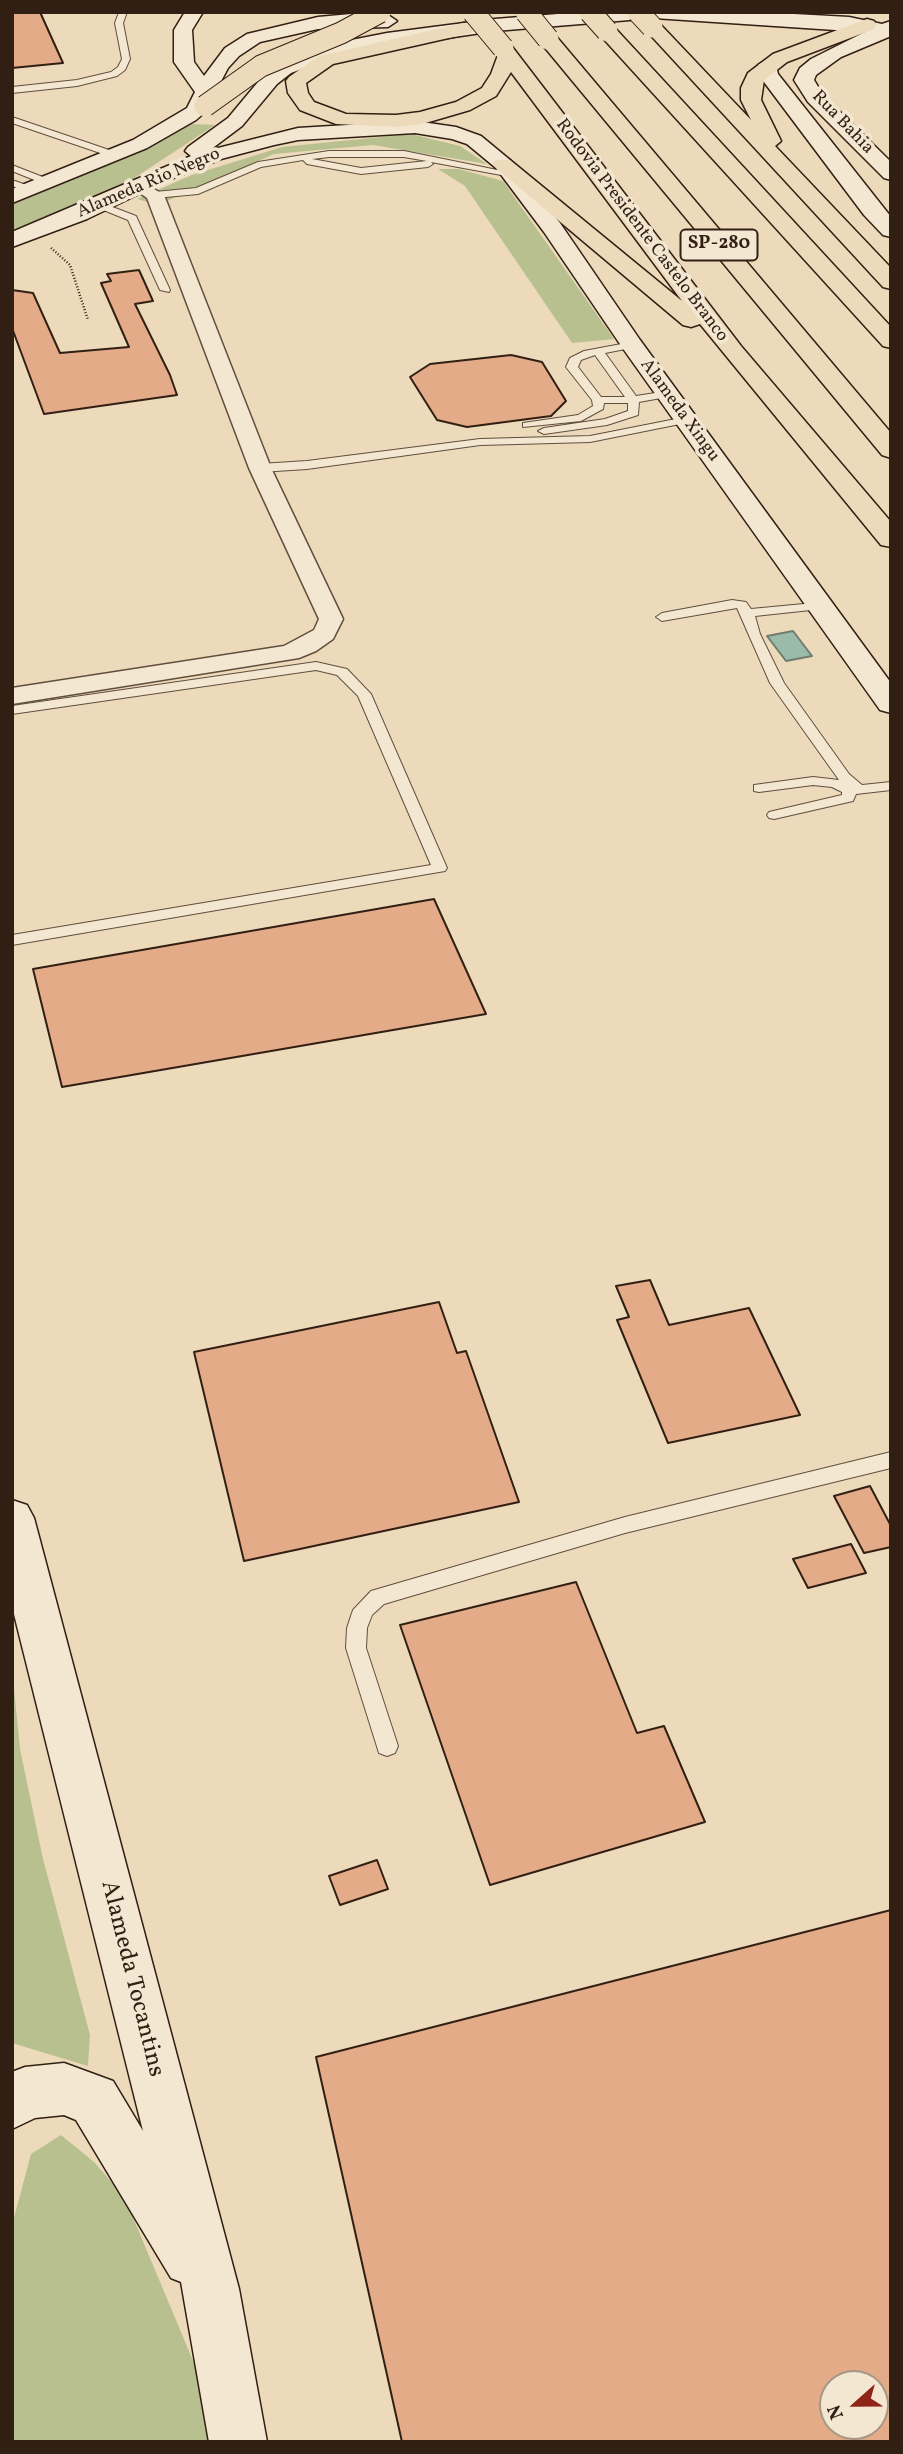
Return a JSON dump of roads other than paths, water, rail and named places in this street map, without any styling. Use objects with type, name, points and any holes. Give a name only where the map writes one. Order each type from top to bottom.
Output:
[{"type":"highway","points":[[202,104],[261,66],[341,33],[380,12]]},
{"type":"highway","name":"SP-280","points":[[526,12],[891,450]]},
{"type":"highway","name":"SP-280","points":[[590,12],[891,341]]},
{"type":"highway","points":[[650,16],[788,174],[891,282]]},
{"type":"highway","points":[[469,20],[326,60],[296,81],[298,93],[307,106],[343,120],[383,122],[422,118],[463,106],[489,92],[501,74],[505,52]]},
{"type":"highway","name":"Rodovia Presidente Castelo Branco","points":[[469,20],[505,52],[732,351],[891,539]]},
{"type":"highway","points":[[788,174],[751,100],[755,77],[768,65],[883,28]]},
{"type":"highway","points":[[507,169],[669,304],[732,351]]},
{"type":"main road","points":[[194,12],[183,30],[184,62],[202,104]]},
{"type":"main road","points":[[202,104],[219,66],[232,52],[254,38],[280,30],[351,20],[451,21],[556,12]]},
{"type":"main road","points":[[151,186],[172,164],[223,132],[270,80],[284,69],[338,48],[469,20],[650,16],[883,28]]},
{"type":"main road","name":"Rua Bahia","points":[[883,28],[818,63],[807,72],[804,79],[815,98],[891,174]]},
{"type":"main road","points":[[768,65],[768,74],[891,230]]},
{"type":"main road","name":"Alameda Rio Negro","points":[[27,188],[116,155],[202,104]]},
{"type":"main road","name":"Alameda Rio Negro","points":[[12,240],[151,186],[244,146],[298,134],[415,127],[456,133]]},
{"type":"main road","name":"Alameda Xingu","points":[[456,133],[474,140],[507,169],[552,228],[632,345],[891,704]]},
{"type":"main road","name":"Alameda Tocantins","points":[[12,1518],[211,2289],[238,2442]]},
{"type":"main road","points":[[12,2103],[24,2093],[64,2089],[94,2100],[211,2289]]},
{"type":"street","points":[[12,696],[268,658],[307,646],[324,634],[331,620],[260,468],[151,186]]},
{"type":"lane","points":[[12,90],[77,83],[114,74],[122,68],[126,60],[118,23],[122,12]]},
{"type":"lane","points":[[12,120],[116,155]]},
{"type":"lane","points":[[151,186],[198,191],[258,165],[363,152],[404,154],[507,169]]},
{"type":"lane","points":[[301,158],[323,165],[361,171],[445,161]]},
{"type":"lane","points":[[12,168],[27,188]]},
{"type":"lane","points":[[99,205],[132,218],[165,290]]},
{"type":"lane","points":[[527,425],[581,418],[598,407],[598,400],[572,367],[576,358],[632,345]]},
{"type":"lane","points":[[544,431],[624,418],[634,413],[633,400],[598,351]]},
{"type":"lane","points":[[598,400],[633,400],[668,394]]},
{"type":"lane","points":[[260,468],[307,465],[480,442],[590,439],[686,420]]},
{"type":"lane","points":[[662,618],[732,604],[741,605],[748,613],[753,634],[777,683],[855,790]]},
{"type":"lane","points":[[748,613],[820,605]]},
{"type":"lane","points":[[12,710],[316,666],[342,672],[364,694],[440,868],[12,940]]},
{"type":"lane","points":[[760,788],[813,781],[835,783],[855,790],[891,786]]},
{"type":"lane","points":[[774,815],[840,801],[848,798],[855,790]]},
{"type":"lane","points":[[387,1746],[356,1648],[356,1628],[363,1610],[378,1597],[625,1525],[891,1460]]}]
